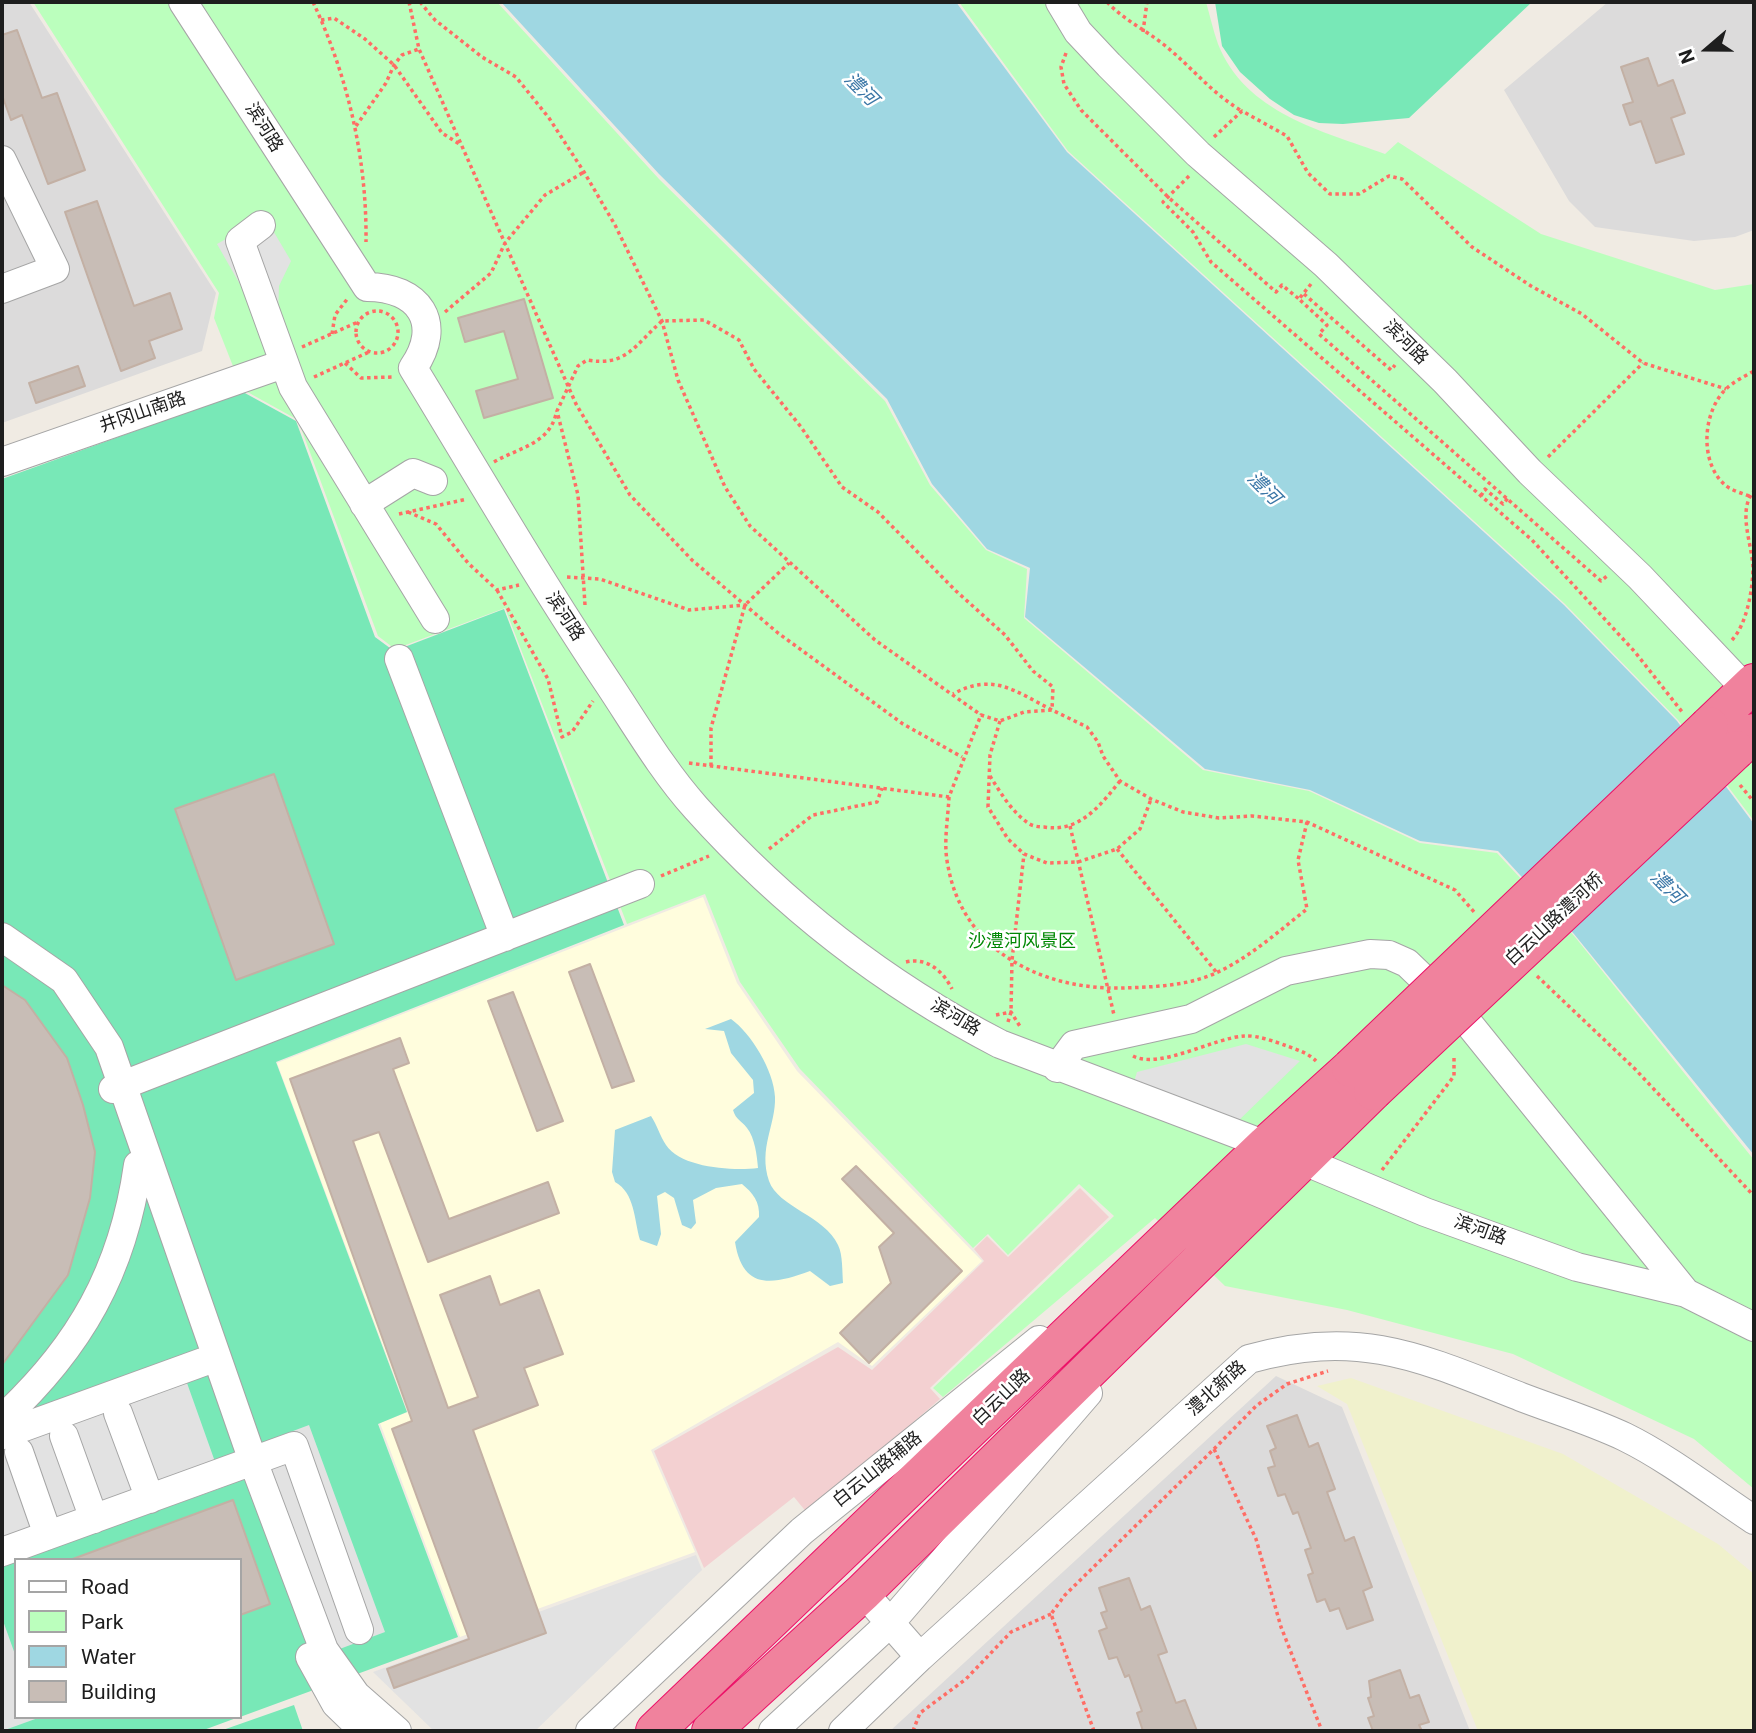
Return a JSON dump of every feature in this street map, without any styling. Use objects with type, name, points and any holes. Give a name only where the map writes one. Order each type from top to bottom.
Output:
[{"type":"highway","points":[[1725,741],[1751,687]]},
{"type":"highway","name":"白云山路澧河桥","points":[[1362,1079],[1725,741]]},
{"type":"highway","points":[[711,1731],[863,1592],[1301,1159],[1362,1079]]},
{"type":"highway","name":"白云山路","points":[[655,1731],[1266,1145],[1362,1079]]},
{"type":"street","name":"滨河路","points":[[183,2],[363,281]]},
{"type":"street","name":"滨河路","points":[[1059,2],[1078,32],[1202,157],[1326,265],[1411,348],[1530,472],[1623,560],[1716,656],[1751,687]]},
{"type":"street","points":[[2,160],[55,269],[2,289]]},
{"type":"street","points":[[261,226],[240,241],[286,369],[368,511],[435,619]]},
{"type":"street","points":[[363,281],[388,287],[411,298],[421,310],[426,325],[426,341],[413,368]]},
{"type":"street","name":"滨河路","points":[[413,368],[574,632],[658,759],[695,807],[820,928],[880,972],[963,1025],[1057,1068],[1266,1145],[1425,1212],[1577,1266],[1686,1293],[1754,1327]]},
{"type":"street","name":"井冈山南路","points":[[2,462],[286,369]]},
{"type":"street","points":[[368,511],[413,473],[433,481]]},
{"type":"street","points":[[399,659],[505,937]]},
{"type":"street","points":[[118,1088],[640,884]]},
{"type":"street","points":[[2,937],[64,980],[109,1047],[138,1165],[203,1362],[324,1650],[356,1695],[397,1731]]},
{"type":"street","points":[[2,948],[59,988],[118,1088],[246,1463],[305,1647],[335,1704],[364,1731]]},
{"type":"street","points":[[1057,1068],[1074,1045],[1191,1019],[1286,971],[1370,954],[1388,955],[1408,963],[1465,1019],[1686,1293]]},
{"type":"street","points":[[2,1419],[34,1389],[80,1332],[116,1259],[134,1196],[138,1165]]},
{"type":"street","name":"白云山路辅路","points":[[590,1731],[802,1531],[1180,1226]]},
{"type":"street","points":[[773,1731],[890,1623],[1214,1244]]},
{"type":"street","name":"澧北新路","points":[[843,1731],[920,1657],[1249,1359],[1283,1350],[1349,1346],[1391,1350],[1437,1364],[1626,1437],[1754,1520]]},
{"type":"street","points":[[48,1535],[10,1443],[203,1362]]},
{"type":"street","points":[[118,1413],[150,1499]]},
{"type":"street","points":[[64,1436],[94,1519]]},
{"type":"street","points":[[2,1552],[294,1446],[359,1630]]},
{"type":"street","points":[[863,1592],[920,1657]]},
{"type":"path","points":[[313,2],[356,126],[366,198],[363,281],[335,315],[332,334]]},
{"type":"path","points":[[409,2],[419,49],[568,387],[630,495],[692,560],[778,633],[903,724],[962,757]]},
{"type":"path","points":[[420,2],[435,20],[482,57],[516,77],[550,118],[615,225],[662,321],[678,380],[725,487],[750,526],[875,640],[981,715],[1000,722],[1024,712],[1052,710]]},
{"type":"path","points":[[1107,2],[1143,33],[1163,44],[1208,88],[1287,136],[1308,173],[1330,194],[1359,194],[1389,176],[1402,180],[1472,247],[1531,286],[1582,314],[1643,363],[1726,388]]},
{"type":"path","points":[[1143,33],[1147,2]]},
{"type":"path","points":[[321,20],[334,19],[365,39],[380,56],[394,65],[442,133],[463,146]]},
{"type":"path","points":[[1078,32],[1061,67],[1064,84],[1081,110],[1168,197],[1276,292],[1282,285],[1299,299],[1327,325],[1319,334],[1601,580],[1623,560]]},
{"type":"path","points":[[356,126],[402,55],[419,49]]},
{"type":"path","points":[[1242,111],[1163,202],[1193,232],[1211,262],[1532,540],[1725,741],[1754,802]]},
{"type":"path","points":[[426,325],[455,305],[491,273],[505,243],[545,195],[584,172]]},
{"type":"path","points":[[1299,299],[1326,265]]},
{"type":"path","points":[[1304,294],[1391,370],[1411,348]]},
{"type":"path","points":[[374,311],[388,314],[396,324],[397,338],[390,349],[369,352],[345,363],[286,369],[332,334],[374,311]]},
{"type":"path","points":[[474,468],[530,446],[550,432],[578,366],[587,360],[605,363],[620,360],[662,321],[704,320],[739,340],[754,369],[801,427],[842,487],[878,512],[956,592],[1005,635],[1033,671],[1053,687],[1052,710]]},
{"type":"path","points":[[358,322],[356,336],[369,352]]},
{"type":"path","points":[[345,363],[360,378],[395,377],[413,368]]},
{"type":"path","points":[[1530,472],[1643,363]]},
{"type":"path","points":[[1750,496],[1725,486],[1713,471],[1707,443],[1711,410],[1726,388],[1754,372]]},
{"type":"path","points":[[557,411],[578,495],[585,579],[585,612],[574,632]]},
{"type":"path","points":[[1480,496],[1485,489],[1503,504],[1508,498]]},
{"type":"path","points":[[1716,656],[1738,634],[1747,608],[1753,568],[1746,528],[1750,496],[1754,491]]},
{"type":"path","points":[[368,511],[489,494]]},
{"type":"path","points":[[711,766],[711,728],[745,605],[789,563]]},
{"type":"path","points":[[497,590],[548,679],[562,737],[572,733],[585,711],[609,685]]},
{"type":"path","points":[[953,694],[974,683],[994,684],[1087,727],[1120,781],[1152,799],[1182,813],[1307,822],[1455,890],[1479,918]]},
{"type":"path","points":[[981,715],[962,757],[949,797],[947,866],[960,900],[996,952],[1053,981],[1108,988],[1156,987],[1190,982],[1217,973],[1307,909],[1298,860],[1307,822]]},
{"type":"path","points":[[1000,722],[988,774],[988,807],[1008,839],[1024,854],[1047,863],[1077,862],[1117,849],[1140,829],[1152,799]]},
{"type":"path","points":[[658,759],[949,797]]},
{"type":"path","points":[[988,774],[1007,802],[1029,825],[1049,828],[1070,826],[1094,812],[1120,781]]},
{"type":"path","points":[[640,884],[743,856],[813,815],[877,802],[882,788]]},
{"type":"path","points":[[1070,826],[1119,1037]]},
{"type":"path","points":[[1117,849],[1217,973]]},
{"type":"path","points":[[1000,1044],[1012,1012],[1012,960],[1024,854]]},
{"type":"path","points":[[1531,971],[1635,1069],[1754,1196]]},
{"type":"path","points":[[1369,1187],[1454,1076],[1454,1031],[1465,1019]]},
{"type":"path","points":[[913,1731],[920,1713],[966,1679],[1011,1632],[1051,1614],[1065,1595],[1256,1406],[1287,1384],[1329,1371]]},
{"type":"path","points":[[1214,1449],[1256,1539],[1281,1628],[1322,1731]]},
{"type":"path","points":[[1051,1614],[1094,1731]]},
{"type":"shaded area","points":[[2,2],[29,2],[216,293],[202,351],[2,423]]},
{"type":"shaded area","points":[[1608,2],[1754,2],[1754,230],[1735,237],[1694,241],[1595,227],[1569,201],[1504,90]]},
{"type":"shaded area","points":[[265,217],[291,261],[279,286],[278,314],[262,323],[217,244]]},
{"type":"shaded area","points":[[703,897],[737,983],[797,1071],[982,1261],[872,1366],[838,1342],[651,1450],[695,1552],[460,1637],[380,1423],[408,1412],[277,1063]]},
{"type":"shaded area","points":[[1246,1044],[1300,1061],[1236,1123],[1133,1085],[1137,1072]]},
{"type":"shaded area","points":[[1080,1188],[1109,1217],[930,1388],[940,1399],[808,1514],[794,1497],[704,1568],[654,1451],[838,1347],[872,1370],[984,1261],[974,1249],[987,1236],[1008,1257]]},
{"type":"shaded area","points":[[1276,1376],[1342,1407],[1470,1731],[890,1731]]},
{"type":"shaded area","points":[[187,1383],[224,1487],[24,1558],[14,1558],[14,1562],[2,1566],[2,1449]]},
{"type":"shaded area","points":[[309,1425],[385,1632],[337,1650],[261,1443]]},
{"type":"shaded area","points":[[696,1555],[702,1570],[535,1731],[434,1731],[373,1672]]},
{"type":"shaded area","points":[[2,1618],[14,1651],[14,1719],[35,1719],[2,1731]]},
{"type":"green space","name":"沙澧河风景区","points":[[33,2],[497,2],[659,179],[885,401],[930,485],[986,550],[1027,569],[1024,618],[1203,770],[1309,791],[1420,843],[1497,853],[1575,937],[1754,1160],[1754,1489],[1694,1439],[1513,1354],[1347,1310],[1225,1286],[1155,1218],[943,1397],[933,1388],[1114,1216],[1079,1184],[1008,1255],[988,1234],[973,1248],[800,1069],[740,982],[705,894],[627,924],[505,608],[395,649],[378,636],[298,420],[242,389],[214,318],[219,293]]},
{"type":"green space","points":[[959,2],[1206,2],[1218,44],[1230,68],[1266,103],[1288,116],[1385,154],[1398,142],[1541,234],[1715,290],[1754,284],[1754,821],[1678,720],[1565,604],[1068,151]]},
{"type":"green space","points":[[1215,2],[1532,2],[1409,118],[1343,124],[1319,123],[1294,115],[1270,99],[1240,72],[1222,46]]},
{"type":"green space","points":[[243,392],[296,421],[375,637],[394,651],[504,609],[624,925],[276,1062],[407,1412],[378,1424],[458,1637],[242,1716],[242,1558],[14,1558],[14,1719],[234,1719],[201,1731],[2,1731],[2,479]]},
{"type":"green space","points":[[1351,1378],[1563,1454],[1718,1544],[1754,1574],[1754,1731],[1478,1731],[1347,1404],[1317,1386]]},
{"type":"green space","points":[[294,1705],[303,1731],[220,1731]]},
{"type":"water","name":"澧河","points":[[501,2],[956,2],[1067,152],[1564,605],[1677,721],[1754,824],[1754,1155],[1574,934],[1498,851],[1420,841],[1310,790],[1205,769],[1025,617],[1030,568],[987,549],[932,484],[887,399],[659,174]]},
{"type":"water","points":[[731,1019],[746,1033],[760,1054],[774,1087],[775,1107],[765,1158],[769,1181],[782,1198],[832,1235],[841,1254],[843,1283],[830,1286],[810,1271],[773,1281],[753,1277],[739,1258],[735,1242],[759,1217],[755,1198],[742,1184],[716,1188],[693,1200],[696,1223],[691,1229],[682,1225],[674,1198],[665,1192],[657,1196],[661,1234],[657,1246],[640,1240],[630,1200],[622,1187],[615,1182],[612,1172],[615,1130],[651,1116],[666,1145],[683,1159],[722,1168],[758,1168],[752,1137],[733,1110],[754,1093],[753,1080],[731,1053],[724,1031],[705,1029]]},
{"type":"building","points":[[17,30],[42,98],[57,93],[85,170],[48,184],[22,115],[11,120],[2,95],[2,35]]},
{"type":"building","points":[[1648,58],[1658,86],[1673,80],[1685,113],[1671,118],[1684,154],[1656,163],[1641,121],[1630,125],[1623,105],[1633,102],[1621,67]]},
{"type":"building","points":[[97,201],[134,306],[170,293],[182,329],[149,341],[155,358],[121,371],[65,212]]},
{"type":"building","points":[[524,299],[553,398],[484,418],[476,391],[518,379],[504,331],[465,342],[458,318]]},
{"type":"building","points":[[78,366],[85,386],[36,403],[29,383]]},
{"type":"building","points":[[274,774],[334,944],[236,980],[175,809]]},
{"type":"building","points":[[590,964],[634,1081],[612,1088],[569,972]]},
{"type":"building","points":[[2,985],[25,1000],[67,1058],[95,1152],[90,1198],[68,1275],[2,1365]]},
{"type":"building","points":[[513,992],[563,1121],[537,1131],[488,1001]]},
{"type":"building","points":[[400,1038],[409,1063],[393,1069],[449,1219],[548,1182],[559,1213],[428,1262],[379,1132],[353,1141],[448,1408],[478,1397],[440,1295],[490,1276],[500,1305],[539,1290],[563,1354],[524,1368],[538,1405],[473,1430],[546,1633],[394,1688],[387,1669],[469,1639],[392,1429],[412,1421],[290,1079]]},
{"type":"building","points":[[856,1166],[962,1271],[869,1363],[840,1333],[891,1283],[879,1247],[894,1233],[842,1179]]},
{"type":"building","points":[[1297,1415],[1309,1447],[1318,1443],[1335,1489],[1327,1492],[1345,1541],[1354,1537],[1372,1587],[1363,1591],[1373,1620],[1347,1629],[1339,1608],[1330,1611],[1325,1599],[1317,1602],[1308,1575],[1313,1573],[1305,1550],[1311,1548],[1298,1512],[1293,1514],[1285,1494],[1278,1496],[1268,1468],[1275,1466],[1270,1451],[1276,1448],[1267,1426]]},
{"type":"building","points":[[233,1500],[270,1604],[242,1614],[242,1558],[75,1558]]},
{"type":"building","points":[[1129,1578],[1141,1610],[1150,1606],[1167,1652],[1158,1655],[1176,1703],[1185,1700],[1197,1731],[1143,1731],[1137,1713],[1142,1711],[1129,1675],[1125,1677],[1117,1657],[1109,1659],[1099,1631],[1107,1628],[1101,1613],[1107,1611],[1099,1588]]},
{"type":"building","points":[[1400,1670],[1410,1698],[1419,1695],[1429,1722],[1419,1725],[1422,1731],[1373,1731],[1368,1718],[1374,1716],[1368,1698],[1371,1697],[1369,1681]]}]
